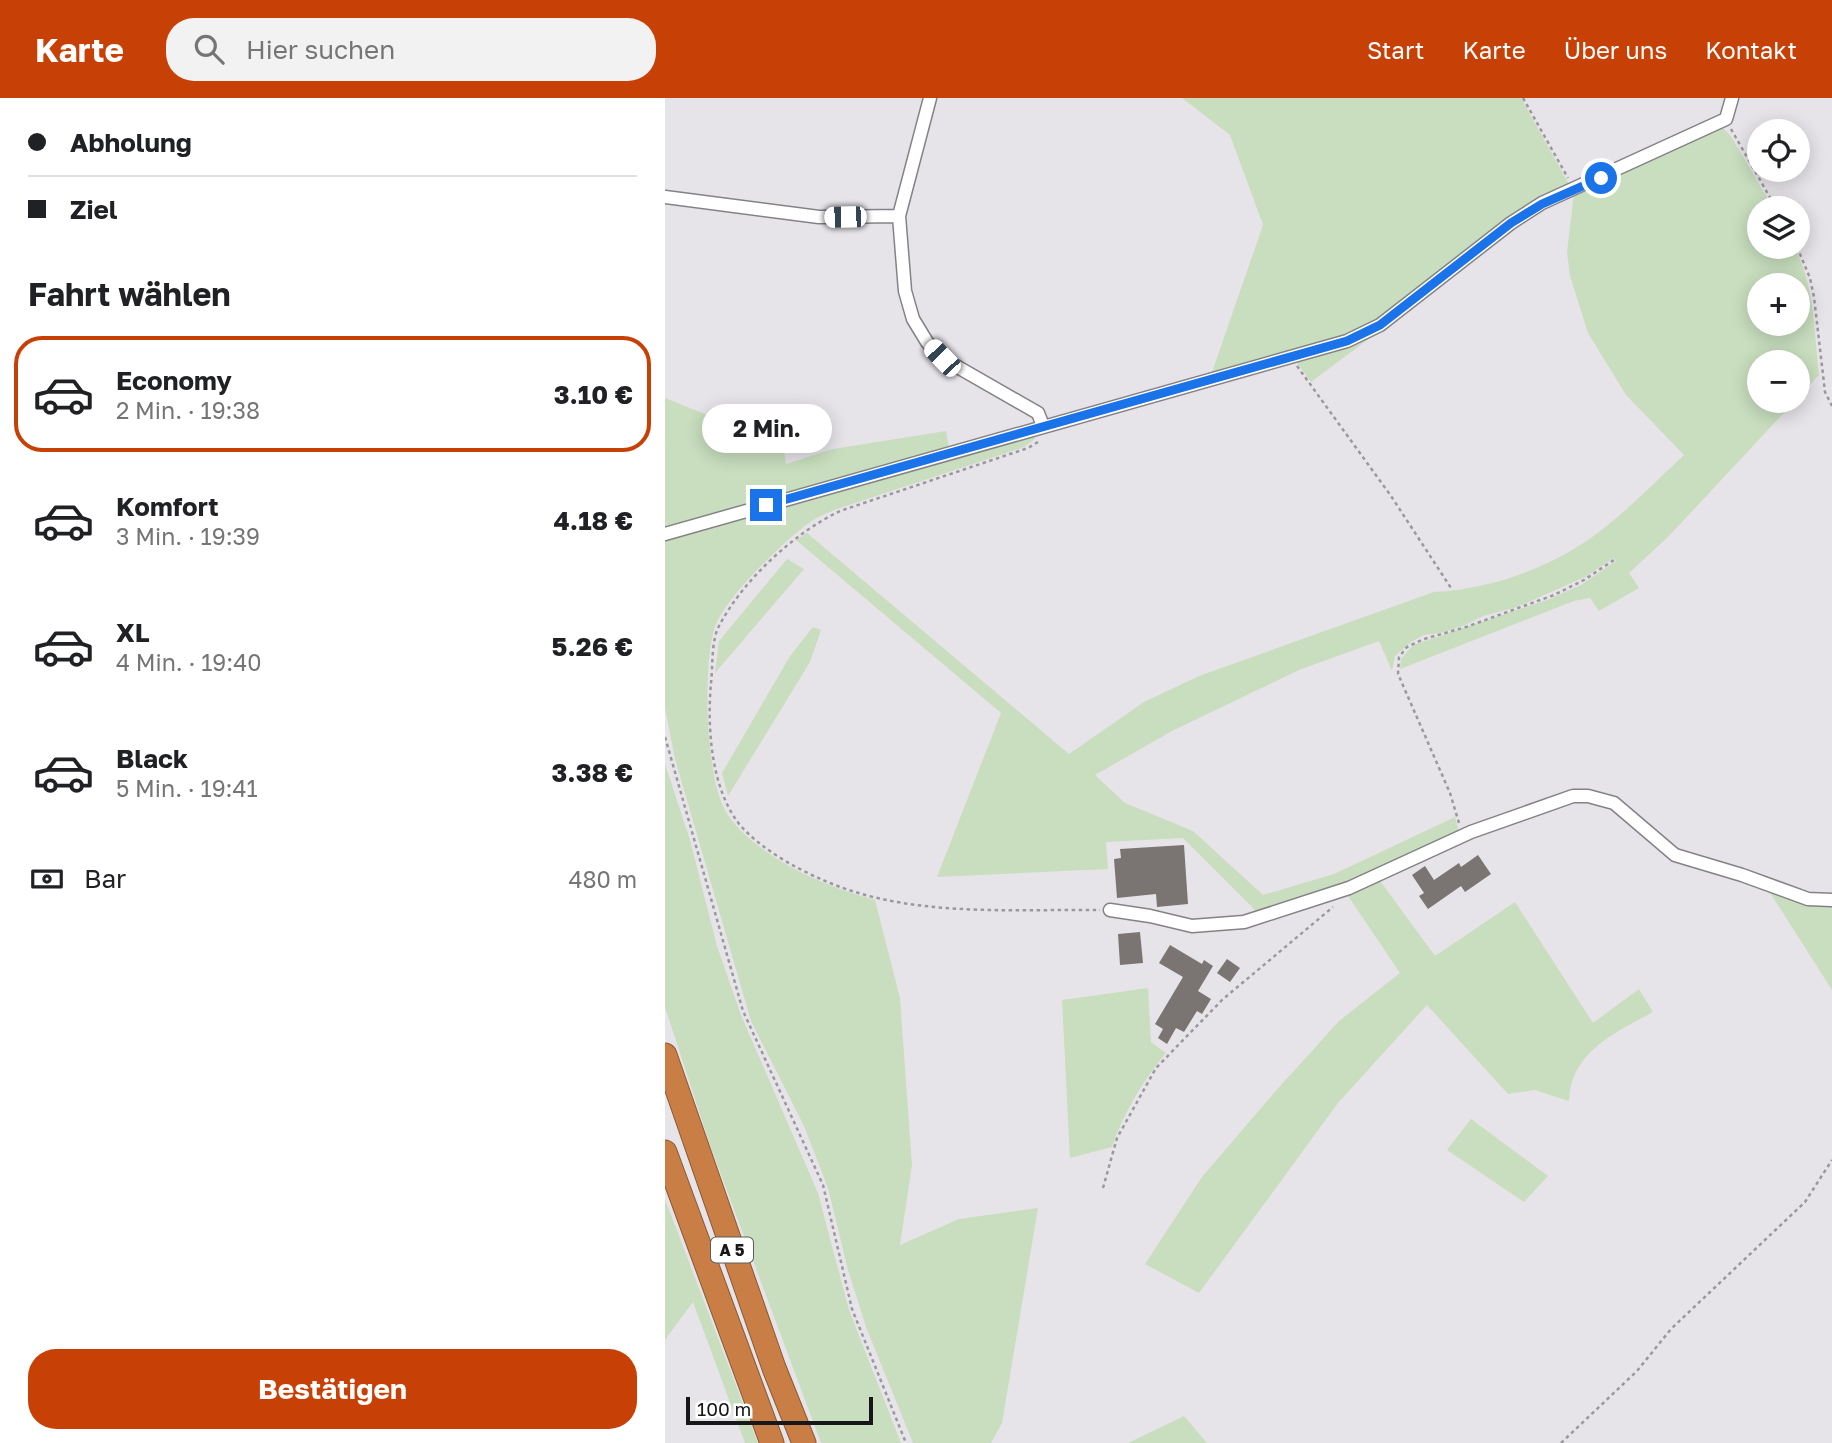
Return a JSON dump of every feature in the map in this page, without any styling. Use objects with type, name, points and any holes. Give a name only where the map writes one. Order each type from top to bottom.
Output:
[{"type":"highway","name":"A 5","points":[[665,1055],[744,1286],[804,1443]]},
{"type":"highway","name":"A 5","points":[[665,1152],[772,1443]]},
{"type":"street","points":[[930,98],[899,216],[905,291],[912,319],[926,342],[942,358],[1038,413],[1043,426]]},
{"type":"street","points":[[665,534],[1347,341],[1380,325],[1511,223],[1542,204],[1726,119],[1732,98]]},
{"type":"street","points":[[665,197],[819,217],[899,216]]},
{"type":"street","points":[[1110,910],[1192,926],[1244,922],[1349,888],[1463,836],[1573,796],[1614,803],[1675,855],[1808,899],[1832,900]]},
{"type":"path","points":[[1523,98],[1576,188]]},
{"type":"path","points":[[1726,119],[1769,196]]},
{"type":"path","points":[[1802,259],[1810,278],[1825,392],[1832,406]]},
{"type":"path","points":[[1290,357],[1391,496],[1451,588]]},
{"type":"path","points":[[1043,426],[1043,434],[1038,443],[1028,448],[840,511],[814,523],[789,543],[739,597],[717,629],[710,694],[711,732],[717,776],[724,796],[741,826],[764,846],[823,880],[855,892],[903,903],[961,908],[1110,910]]},
{"type":"path","points":[[1463,836],[1450,793],[1398,674],[1399,657],[1408,647],[1424,639],[1554,595],[1584,580],[1614,560]]},
{"type":"path","points":[[665,737],[743,1011],[823,1185],[852,1309],[906,1443]]},
{"type":"path","points":[[1103,1188],[1117,1138],[1156,1068],[1222,1000],[1332,908],[1349,888]]},
{"type":"path","points":[[1561,1443],[1637,1371],[1671,1329],[1805,1202],[1832,1160]]},
{"type":"green space","points":[[1182,98],[1521,98],[1570,186],[1383,320],[1343,338],[1211,375],[1263,225],[1230,135]]},
{"type":"green space","points":[[1714,128],[1723,128],[1731,136],[1747,163],[1747,182],[1758,182],[1766,196],[1747,196],[1747,259],[1800,259],[1805,273],[1747,273],[1747,336],[1810,336],[1810,293],[1819,375],[1810,384],[1810,350],[1747,350],[1747,413],[1784,413],[1668,537],[1629,573],[1639,588],[1599,611],[1590,598],[1574,601],[1400,669],[1401,659],[1413,645],[1547,600],[1581,585],[1616,561],[1614,558],[1585,577],[1517,607],[1483,616],[1441,633],[1424,635],[1395,656],[1392,671],[1379,641],[1299,670],[1172,731],[1095,775],[1125,803],[1193,831],[1263,895],[1334,874],[1455,817],[1460,835],[1363,879],[1259,914],[1183,838],[1106,842],[1108,869],[937,877],[1001,713],[796,540],[807,533],[1069,754],[1144,702],[1199,676],[1434,592],[1500,581],[1542,566],[1599,532],[1684,455],[1626,395],[1588,333],[1570,276],[1567,252],[1574,193]]},
{"type":"green space","points":[[1390,323],[1311,382],[1295,360]]},
{"type":"green space","points":[[665,398],[783,445],[786,464],[833,449],[946,431],[949,448],[665,527]]},
{"type":"green space","points":[[1028,437],[1035,439],[1024,447],[837,509],[812,521],[770,557],[729,603],[714,630],[709,656],[707,704],[712,766],[716,786],[727,814],[747,837],[780,861],[836,888],[875,900],[900,998],[912,1165],[900,1245],[959,1219],[1038,1208],[1002,1423],[991,1443],[913,1443],[866,1327],[848,1270],[828,1188],[804,1126],[751,1021],[675,759],[665,708],[665,539]]},
{"type":"green space","points":[[787,559],[804,569],[715,673],[719,641]]},
{"type":"green space","points":[[813,627],[821,630],[810,662],[728,796],[722,773],[790,656]]},
{"type":"green space","points":[[665,764],[690,840],[717,946],[741,1015],[818,1193],[849,1310],[901,1443],[821,1443],[710,1145],[665,1007]]},
{"type":"green space","points":[[1378,878],[1435,956],[1515,902],[1593,1023],[1639,989],[1653,1012],[1618,1031],[1586,1056],[1572,1081],[1569,1101],[1535,1090],[1508,1094],[1427,1005],[1338,1103],[1199,1293],[1145,1264],[1202,1177],[1273,1094],[1339,1021],[1400,973],[1348,896],[1354,889]]},
{"type":"green space","points":[[1767,888],[1832,904],[1832,990]]},
{"type":"green space","points":[[1148,988],[1151,1042],[1166,1053],[1135,1097],[1112,1147],[1070,1158],[1062,1000]]},
{"type":"green space","points":[[1471,1119],[1548,1176],[1524,1202],[1447,1150]]},
{"type":"green space","points":[[665,1199],[758,1443],[745,1443],[693,1302],[665,1340]]},
{"type":"green space","points":[[1184,1416],[1207,1443],[1128,1443]]},
{"type":"building","points":[[1184,845],[1188,904],[1157,907],[1156,894],[1117,898],[1114,859],[1121,858],[1120,849]]},
{"type":"building","points":[[1478,855],[1491,874],[1465,892],[1461,886],[1428,909],[1419,896],[1424,893],[1412,875],[1425,866],[1434,880],[1459,863],[1461,867]]},
{"type":"building","points":[[1140,932],[1143,963],[1120,965],[1118,934]]},
{"type":"building","points":[[1170,945],[1202,964],[1204,960],[1213,966],[1198,991],[1211,999],[1202,1014],[1197,1011],[1184,1032],[1176,1028],[1167,1044],[1158,1038],[1163,1029],[1155,1024],[1183,977],[1159,963]]},
{"type":"building","points":[[1227,959],[1240,968],[1230,982],[1217,973]]},
{"type":"route","points":[[766,505],[1347,341],[1380,325],[1511,223],[1542,204],[1601,178]]}]
